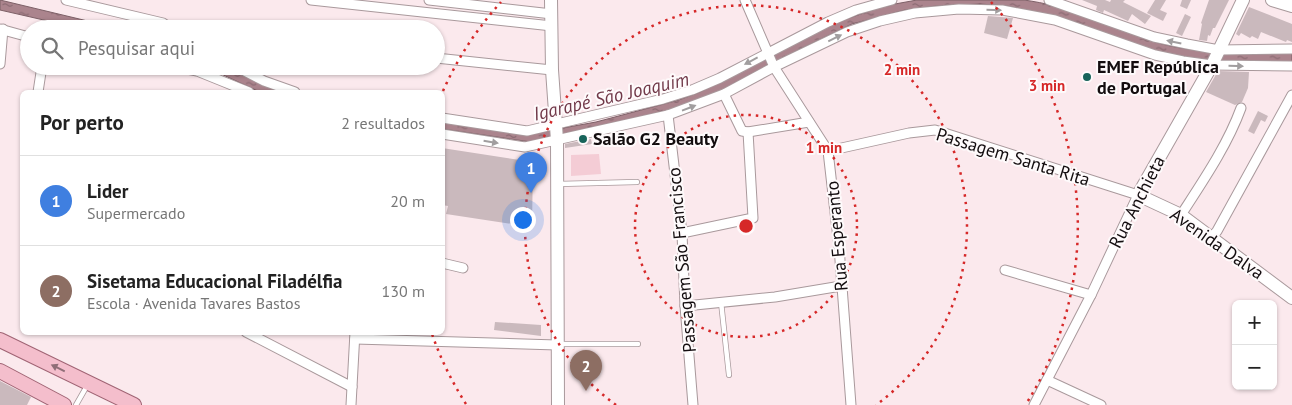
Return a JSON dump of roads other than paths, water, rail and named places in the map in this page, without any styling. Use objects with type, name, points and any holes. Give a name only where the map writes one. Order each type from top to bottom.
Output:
[{"type":"main road","points":[[0,340],[134,405]]},
{"type":"main road","points":[[0,371],[64,405]]},
{"type":"street","points":[[66,0],[150,20]]},
{"type":"street","points":[[311,0],[552,20]]},
{"type":"street","points":[[429,0],[552,20]]},
{"type":"street","points":[[551,0],[557,184],[558,405]]},
{"type":"street","name":"Rua Esperanto","points":[[745,0],[771,60],[828,151],[839,246],[851,405]]},
{"type":"street","points":[[445,118],[527,131],[556,133],[668,116],[724,94],[808,31],[856,10],[892,0]]},
{"type":"street","points":[[1049,0],[1216,57],[1292,66]]},
{"type":"street","name":"Rua Anchieta","points":[[1034,405],[1091,295],[1138,196],[1216,57],[1243,0]]},
{"type":"street","points":[[1272,0],[1292,6]]},
{"type":"street","points":[[445,135],[525,148],[556,133],[692,90],[847,32],[880,21],[915,13],[959,9],[1002,10],[1055,20],[1155,55],[1182,61],[1292,49]]},
{"type":"street","points":[[0,64],[1,29],[20,34]]},
{"type":"street","points":[[445,59],[552,70]]},
{"type":"street","points":[[38,90],[41,75]]},
{"type":"street","points":[[207,75],[244,90]]},
{"type":"street","points":[[252,75],[289,90]]},
{"type":"street","points":[[724,94],[742,131],[748,132],[809,122]]},
{"type":"street","points":[[1212,237],[1292,95]]},
{"type":"street","points":[[1181,215],[1218,156],[1242,108]]},
{"type":"street","name":"Passagem São Francisco","points":[[668,116],[682,233],[685,306],[693,405]]},
{"type":"street","name":"Passagem Santa Rita","points":[[828,151],[909,133],[936,130],[1138,196]]},
{"type":"street","points":[[682,233],[753,218],[748,132]]},
{"type":"street","name":"Avenida Dalva","points":[[1138,196],[1181,215],[1292,298]]},
{"type":"street","points":[[445,264],[463,268]]},
{"type":"street","points":[[1005,270],[1091,295]]},
{"type":"street","points":[[685,306],[775,296],[841,286]]},
{"type":"street","points":[[252,335],[352,387]]},
{"type":"street","points":[[351,405],[355,336],[557,344]]},
{"type":"street","points":[[1046,380],[1101,405]]},
{"type":"lane","points":[[557,184],[637,182]]},
{"type":"lane","points":[[721,302],[729,375]]},
{"type":"lane","points":[[557,344],[638,344]]},
{"type":"lane","points":[[76,405],[89,383]]},
{"type":"water","points":[[0,0],[83,20],[44,20],[0,10]]},
{"type":"water","points":[[917,0],[1032,1],[1056,6],[1143,38],[1178,48],[1243,53],[1292,53],[1292,63],[1200,60],[1157,52],[1063,18],[1007,6],[980,4],[936,6],[905,10],[852,24],[727,88],[670,112],[531,142],[445,129],[445,120],[530,134],[596,122],[679,100],[700,92],[835,23],[884,6]]},
{"type":"water","points":[[223,75],[244,75],[279,90],[256,90]]},
{"type":"place","name":"EMEF República de Portugal","points":[[1087,77]]},
{"type":"place","name":"Salão G2 Beauty","points":[[583,139]]},
{"type":"place","name":"Lider","points":[[531,193]]},
{"type":"place","name":"Sisetama Educacional Filadélfia","points":[[586,391]]},
{"type":"water label","name":"Igarapé São Joaquim","points":[[611,96]]}]
